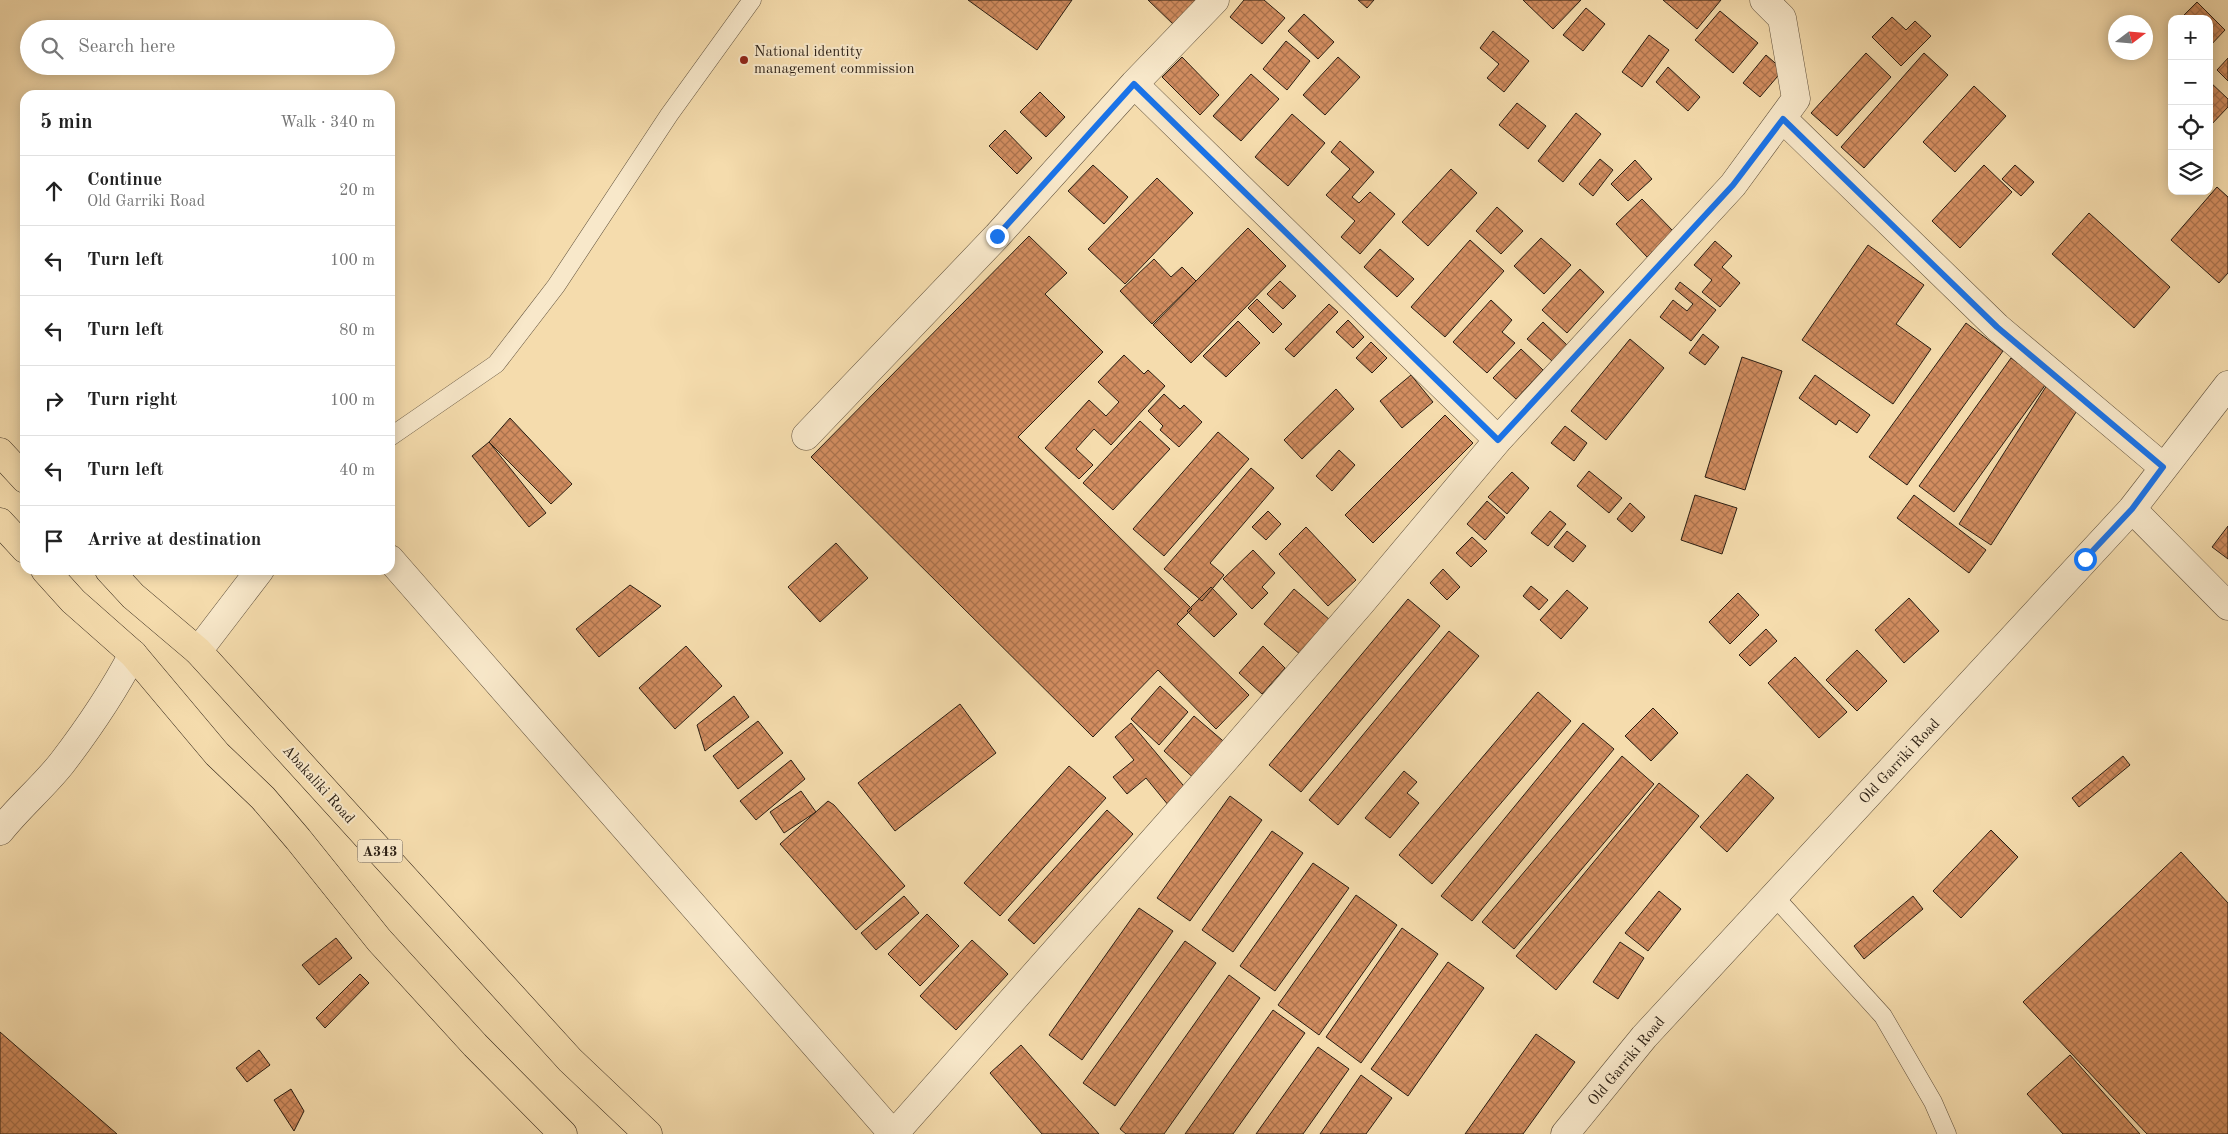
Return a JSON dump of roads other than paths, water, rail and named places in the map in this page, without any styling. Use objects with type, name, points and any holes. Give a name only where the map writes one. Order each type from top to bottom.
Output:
[{"type":"highway","points":[[0,452],[20,474]]},
{"type":"highway","points":[[0,522],[20,544]]},
{"type":"highway","points":[[50,575],[73,600],[134,654],[217,754],[263,798],[379,940],[475,1046],[563,1134]]},
{"type":"highway","name":"Abakaliki Road","points":[[113,575],[132,596],[198,651],[570,1060],[648,1134]]},
{"type":"street","points":[[806,436],[997,236],[1134,84],[1215,0]]},
{"type":"street","points":[[395,565],[894,1134],[1235,748],[1498,440],[1733,185],[1796,99],[1782,18],[1764,0]]},
{"type":"street","points":[[1134,84],[1498,440]]},
{"type":"street","points":[[1783,119],[1997,327],[2163,467]]},
{"type":"street","name":"Old Garriki Road","points":[[1565,1134],[1644,1037],[2132,509],[2228,385]]},
{"type":"street","points":[[2132,509],[2228,606]]},
{"type":"street","points":[[198,651],[256,575]]},
{"type":"street","points":[[0,831],[10,807],[61,764],[134,654]]},
{"type":"lane","points":[[395,434],[496,364],[556,286],[669,115],[752,0]]},
{"type":"lane","points":[[1774,896],[1883,1016],[1933,1102],[1947,1134]]},
{"type":"place","name":"National identity management commission","points":[[744,60]]}]
